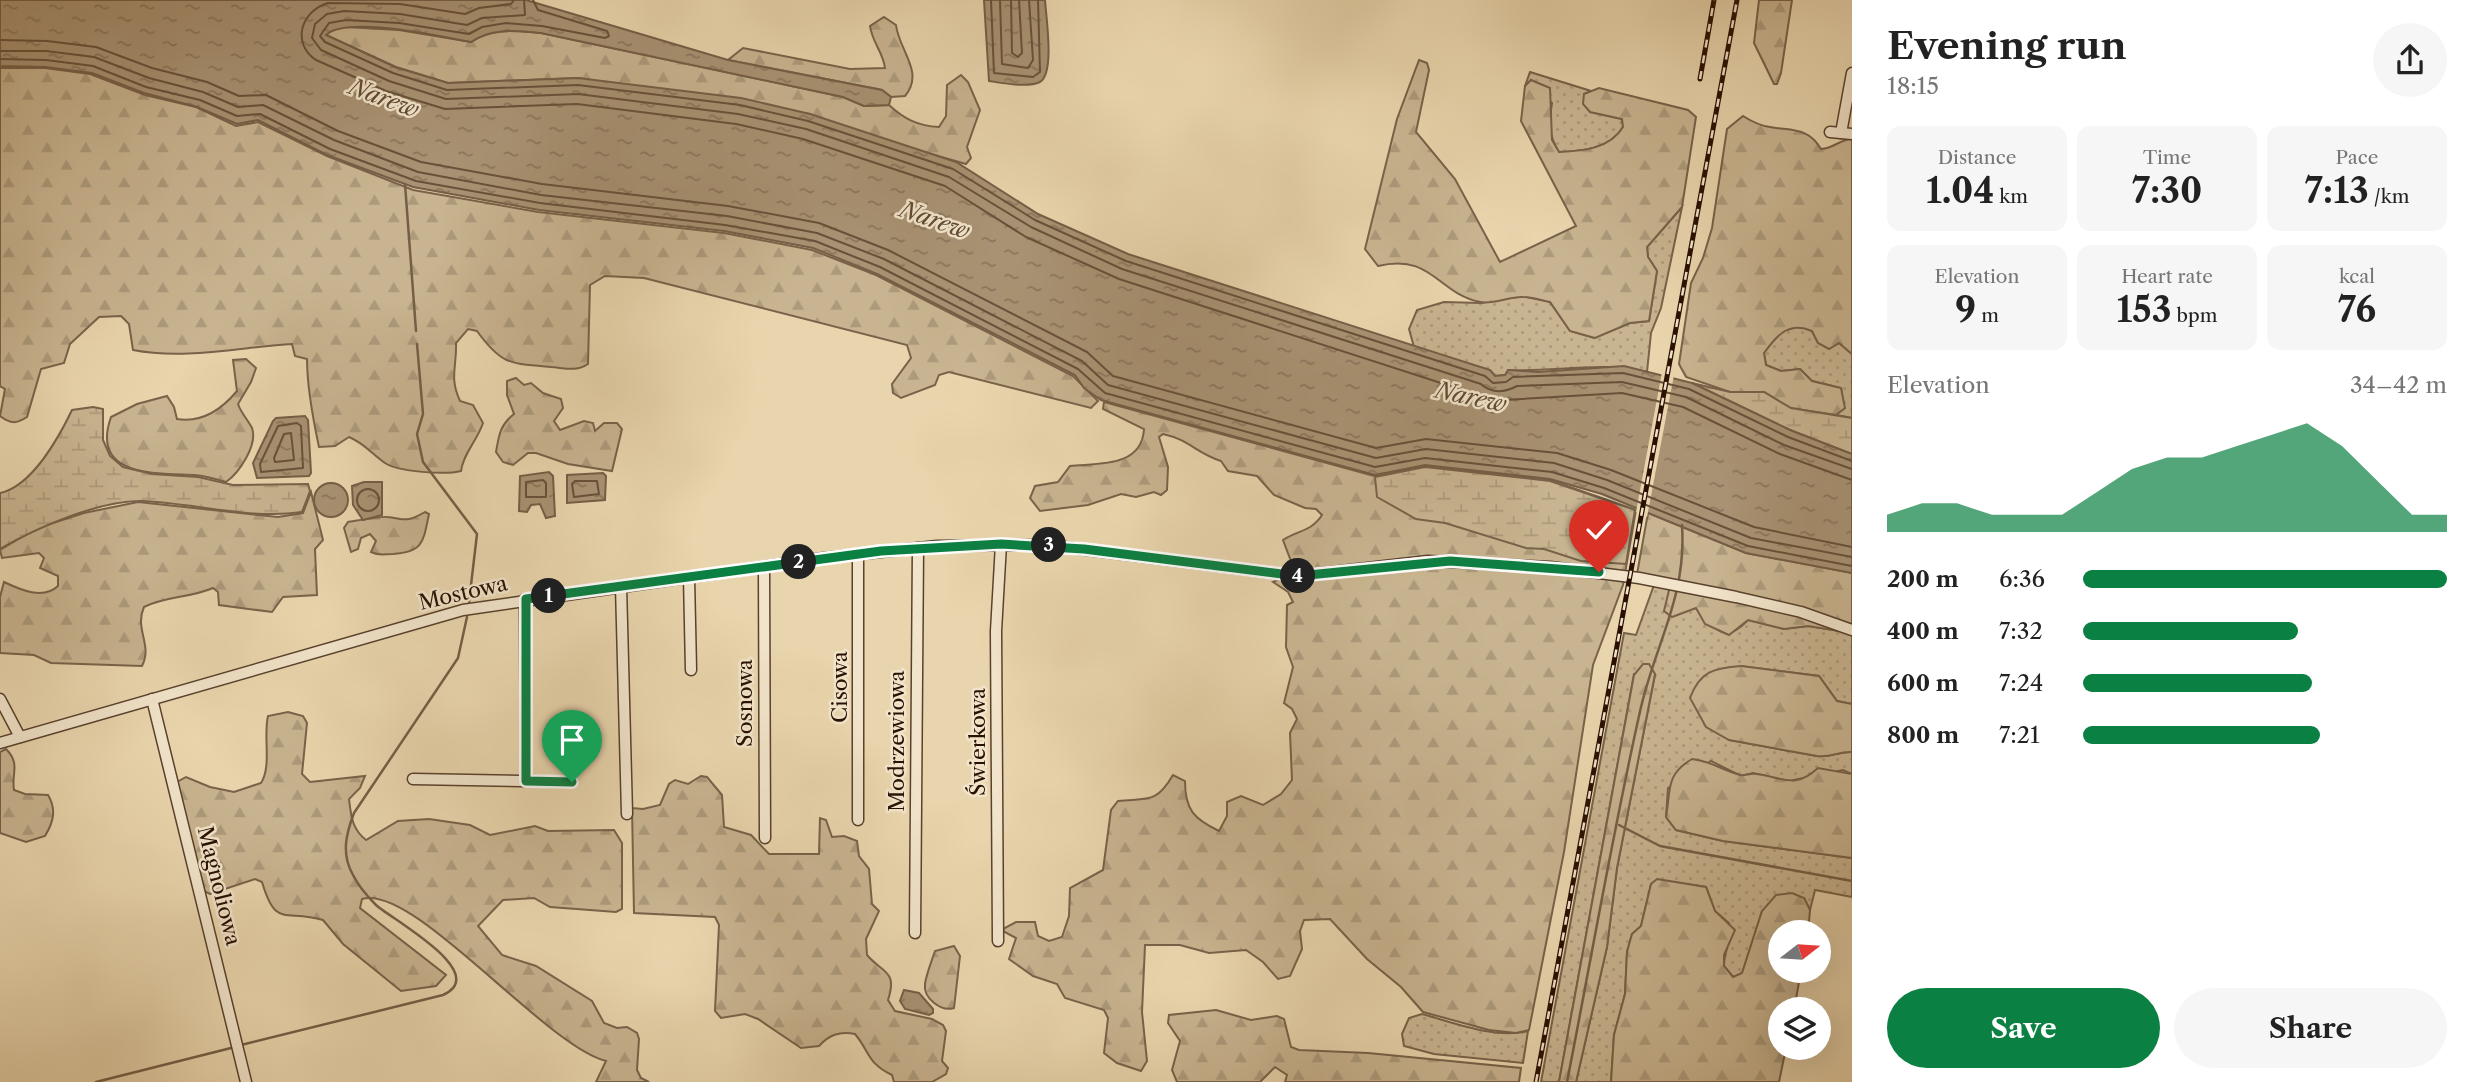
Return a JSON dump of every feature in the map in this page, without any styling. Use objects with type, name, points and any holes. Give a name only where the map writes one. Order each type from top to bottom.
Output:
[{"type":"street","points":[[1841,133],[1852,73]]},
{"type":"street","name":"Mostowa","points":[[0,743],[463,610],[621,586],[918,548],[1001,544],[1097,550],[1298,576],[1450,561],[1615,575],[1801,612],[1852,629]]},
{"type":"street","name":"Świerkowa","points":[[998,941],[996,631],[1001,544]]},
{"type":"street","name":"Modrzewiowa","points":[[915,933],[918,548]]},
{"type":"street","name":"Cisowa","points":[[858,554],[858,820]]},
{"type":"street","name":"Sosnowa","points":[[764,567],[765,838]]},
{"type":"street","points":[[689,578],[691,670]]},
{"type":"street","points":[[621,586],[627,814]]},
{"type":"street","points":[[526,599],[526,781]]},
{"type":"street","points":[[0,699],[20,737]]},
{"type":"street","name":"Magnoliowa","points":[[152,699],[246,1082]]},
{"type":"street","points":[[413,779],[572,782]]},
{"type":"green space","points":[[1759,0],[1792,0],[1777,84],[1774,84],[1754,43]]},
{"type":"green space","points":[[884,17],[896,25],[912,70],[910,87],[905,96],[891,97],[882,90],[728,60],[743,48],[850,69],[885,68],[870,26]]},
{"type":"green space","points":[[346,27],[399,30],[471,42],[496,32],[541,33],[843,97],[864,106],[889,105],[912,121],[939,127],[946,116],[947,85],[961,75],[968,82],[980,110],[967,147],[971,158],[966,164],[868,136],[810,114],[578,78],[448,83],[396,67],[326,35],[333,29]]},
{"type":"green space","points":[[1419,60],[1427,63],[1429,70],[1416,132],[1455,179],[1500,262],[1576,226],[1521,121],[1525,86],[1531,80],[1550,88],[1552,140],[1559,152],[1603,144],[1611,140],[1623,127],[1622,119],[1590,112],[1583,104],[1584,94],[1599,88],[1688,110],[1696,117],[1682,207],[1647,247],[1648,257],[1657,271],[1649,321],[1630,323],[1595,338],[1570,331],[1550,302],[1523,297],[1480,302],[1454,291],[1423,269],[1396,263],[1378,266],[1365,249],[1397,119]]},
{"type":"green space","points":[[0,68],[45,68],[90,74],[145,95],[196,107],[236,126],[258,122],[327,156],[413,190],[538,212],[724,233],[812,250],[876,275],[1073,376],[1098,401],[1091,408],[949,372],[939,375],[935,385],[901,398],[893,393],[892,384],[911,358],[907,345],[644,278],[605,276],[590,285],[588,364],[584,366],[566,369],[509,361],[494,351],[477,331],[468,329],[456,343],[454,378],[457,393],[460,401],[473,405],[483,423],[464,459],[461,471],[445,473],[400,469],[385,463],[349,437],[335,446],[319,447],[309,392],[307,359],[295,356],[292,344],[172,354],[133,350],[129,324],[121,316],[99,317],[70,344],[64,363],[41,369],[27,417],[10,422],[0,416],[5,389],[0,386]]},
{"type":"green space","points":[[1530,72],[1591,91],[1584,94],[1590,112],[1622,119],[1623,127],[1611,140],[1603,144],[1559,152],[1550,128],[1552,103],[1531,80],[1525,86]]},
{"type":"green space","points":[[1743,116],[1763,126],[1805,133],[1821,149],[1852,139],[1852,354],[1839,343],[1829,349],[1818,343],[1812,331],[1804,328],[1790,329],[1779,335],[1764,353],[1766,365],[1781,371],[1800,369],[1812,381],[1841,388],[1845,408],[1836,415],[1790,408],[1764,392],[1730,392],[1686,377],[1679,364],[1691,283],[1703,258],[1712,228],[1727,129]]},
{"type":"green space","points":[[1682,207],[1661,308],[1651,333],[1647,372],[1596,367],[1509,370],[1505,375],[1495,376],[1490,370],[1414,347],[1409,329],[1417,310],[1444,302],[1481,303],[1522,296],[1550,302],[1570,331],[1594,338],[1630,323],[1649,321],[1657,271],[1648,257],[1647,247]]},
{"type":"green space","points":[[1800,326],[1812,331],[1818,343],[1829,348],[1839,343],[1852,354],[1852,418],[1836,415],[1844,407],[1841,388],[1812,381],[1800,369],[1781,371],[1766,365],[1764,353],[1779,332]]},
{"type":"green space","points":[[246,359],[256,368],[238,404],[252,428],[252,442],[242,465],[226,482],[198,475],[162,474],[130,468],[118,461],[110,451],[107,437],[111,417],[137,404],[167,396],[177,419],[203,417],[225,404],[237,391],[233,360]]},
{"type":"green space","points":[[516,378],[524,385],[531,383],[543,393],[561,399],[563,408],[554,421],[560,430],[584,421],[593,423],[595,431],[604,423],[617,423],[622,429],[612,471],[568,464],[536,453],[528,453],[513,465],[503,462],[496,452],[503,426],[514,414],[507,395],[507,381]]},
{"type":"green space","points":[[1692,383],[1730,392],[1764,392],[1791,408],[1852,418],[1852,454],[1790,430]]},
{"type":"green space","points":[[1104,402],[1374,476],[1425,466],[1550,480],[1636,510],[1623,585],[1593,665],[1564,852],[1529,1030],[1516,1033],[1489,1030],[1423,1012],[1401,987],[1367,959],[1330,919],[1304,920],[1300,931],[1302,949],[1290,976],[1278,979],[1263,962],[1246,950],[1209,953],[1180,945],[1145,945],[1142,1012],[1147,1061],[1141,1071],[1117,1063],[1104,1053],[1108,1018],[1104,1010],[1065,998],[1057,984],[1033,976],[1009,959],[1016,938],[1001,930],[1016,922],[1035,922],[1038,936],[1049,941],[1062,937],[1069,916],[1070,888],[1103,870],[1111,810],[1118,801],[1150,798],[1161,791],[1173,775],[1185,781],[1189,806],[1197,818],[1219,831],[1227,816],[1227,802],[1241,796],[1263,805],[1281,794],[1292,780],[1290,733],[1297,719],[1292,709],[1284,703],[1293,667],[1286,647],[1287,605],[1293,602],[1288,592],[1273,582],[1295,572],[1283,540],[1309,528],[1322,515],[1316,509],[1305,508],[1274,495],[1257,476],[1228,471],[1221,461],[1163,434],[1159,437],[1168,467],[1167,490],[1161,495],[1154,492],[1136,497],[1121,494],[1088,505],[1040,511],[1030,498],[1035,486],[1058,482],[1070,466],[1105,463],[1127,457],[1141,442],[1144,429],[1103,409]]},
{"type":"green space","points":[[93,407],[103,409],[103,440],[110,456],[123,467],[152,474],[198,477],[233,485],[308,484],[310,491],[302,512],[263,514],[162,502],[125,502],[69,517],[31,532],[0,549],[0,493],[12,489],[33,471],[52,446],[72,410]]},
{"type":"green space","points":[[1425,467],[1550,481],[1635,510],[1626,564],[1581,561],[1544,549],[1526,548],[1445,523],[1416,519],[1377,497],[1375,477]]},
{"type":"green space","points":[[311,492],[323,540],[315,549],[317,595],[283,597],[272,612],[219,605],[218,592],[213,588],[152,603],[144,607],[141,615],[146,651],[142,666],[51,663],[34,655],[0,653],[0,597],[4,582],[39,593],[58,586],[58,576],[40,568],[44,558],[39,553],[2,558],[0,550],[37,528],[84,513],[138,502],[278,517],[303,513]]},
{"type":"green space","points":[[425,512],[429,514],[425,532],[416,548],[403,553],[374,553],[371,552],[376,541],[370,534],[361,538],[358,549],[351,552],[344,528],[348,522],[384,517],[410,519]]},
{"type":"green space","points":[[1648,513],[1746,553],[1852,573],[1852,633],[1808,626],[1784,629],[1748,620],[1729,635],[1705,624],[1696,608],[1672,617],[1664,611],[1670,586],[1637,574]]},
{"type":"green space","points":[[1654,585],[1670,587],[1685,610],[1696,608],[1715,627],[1726,633],[1739,628],[1748,620],[1784,629],[1808,626],[1852,633],[1852,704],[1837,701],[1819,676],[1741,666],[1729,740],[1817,756],[1852,752],[1852,774],[1843,770],[1789,781],[1753,773],[1741,776],[1711,761],[1668,788],[1666,817],[1676,830],[1723,841],[1852,858],[1852,897],[1815,890],[1810,910],[1804,898],[1762,911],[1742,974],[1733,977],[1724,966],[1730,934],[1729,923],[1715,911],[1706,887],[1657,880],[1651,884],[1641,926],[1632,934],[1627,952],[1625,994],[1614,1035],[1611,1082],[1576,1082],[1607,947],[1617,868],[1655,675],[1634,674],[1559,1082],[1541,1082],[1624,633],[1636,635]]},
{"type":"green space","points":[[1643,664],[1649,664],[1655,674],[1617,868],[1607,947],[1576,1082],[1559,1082],[1634,675]]},
{"type":"green space","points":[[1741,666],[1819,676],[1837,701],[1852,704],[1852,752],[1817,756],[1729,740],[1706,727],[1690,698],[1698,682],[1716,670]]},
{"type":"green space","points":[[288,712],[303,716],[307,723],[302,774],[310,782],[365,776],[360,788],[349,799],[355,827],[366,840],[398,821],[429,819],[470,825],[490,835],[535,826],[548,831],[614,830],[622,843],[622,909],[616,912],[550,907],[534,898],[503,900],[478,926],[502,955],[536,966],[592,1001],[604,1023],[617,1028],[627,1027],[637,1033],[637,1070],[641,1078],[649,1082],[596,1082],[606,1061],[580,1049],[549,1027],[445,939],[413,915],[385,901],[362,899],[360,908],[446,975],[436,986],[401,991],[343,944],[323,920],[277,912],[267,897],[262,882],[255,879],[210,894],[204,891],[177,782],[186,777],[210,787],[234,792],[261,783],[267,760],[268,716]]},
{"type":"green space","points":[[6,749],[14,764],[14,790],[25,794],[48,795],[51,801],[53,816],[45,836],[26,842],[0,833],[0,752]]},
{"type":"green space","points":[[1692,759],[1740,775],[1756,774],[1788,780],[1802,779],[1818,768],[1852,774],[1852,858],[1723,841],[1676,830],[1666,817],[1671,784],[1677,771]]},
{"type":"green space","points":[[701,776],[707,777],[722,795],[724,827],[751,835],[769,854],[819,854],[820,818],[826,820],[832,837],[844,836],[857,841],[859,856],[869,869],[872,904],[879,911],[866,939],[867,955],[890,977],[891,990],[888,1000],[895,1011],[932,1019],[943,1025],[946,1031],[942,1061],[948,1068],[946,1074],[932,1082],[894,1082],[892,1075],[873,1062],[855,1034],[839,1034],[819,1046],[801,1048],[758,1019],[745,1014],[721,1018],[715,1011],[719,925],[715,917],[634,913],[632,808],[643,809],[660,805],[669,784],[675,780],[688,784]]},
{"type":"green space","points":[[1657,879],[1706,887],[1715,911],[1735,930],[1724,955],[1724,966],[1733,977],[1742,973],[1762,911],[1776,895],[1792,893],[1804,898],[1810,910],[1809,920],[1768,920],[1768,984],[1799,984],[1796,997],[1768,997],[1768,1060],[1784,1060],[1779,1082],[1611,1082],[1614,1035],[1625,994],[1627,952],[1632,934],[1641,926],[1651,884]]},
{"type":"green space","points":[[954,946],[960,956],[954,1008],[949,1009],[930,999],[925,984],[935,951]]},
{"type":"green space","points":[[1216,1010],[1251,1020],[1277,1016],[1284,1019],[1291,1047],[1299,1050],[1368,1053],[1521,1068],[1519,1082],[1285,1082],[1287,1075],[1275,1067],[1260,1082],[1177,1082],[1172,1070],[1180,1041],[1168,1023],[1169,1015]]},
{"type":"green space","points":[[1422,1014],[1489,1032],[1528,1031],[1523,1063],[1434,1054],[1404,1046],[1402,1034],[1409,1018]]},
{"type":"water","name":"Narew","points":[[0,0],[526,0],[728,60],[882,90],[891,97],[889,105],[864,106],[843,97],[541,33],[496,32],[471,42],[373,27],[337,29],[326,35],[395,67],[448,83],[578,78],[741,98],[810,114],[956,162],[1038,214],[1128,254],[1490,370],[1495,376],[1505,375],[1508,370],[1538,372],[1624,366],[1692,383],[1790,430],[1852,454],[1852,573],[1746,553],[1602,494],[1550,479],[1425,465],[1375,475],[1101,400],[1084,388],[1075,375],[877,274],[813,248],[724,231],[539,210],[413,187],[327,155],[258,120],[237,124],[197,107],[144,93],[92,73],[45,67],[0,66]]},
{"type":"water","points":[[984,0],[1045,0],[1048,57],[1045,77],[1040,82],[1022,85],[989,81]]},
{"type":"water","points":[[305,416],[308,420],[309,476],[257,478],[253,463],[273,421],[276,418]]},
{"type":"water","points":[[549,472],[553,476],[555,516],[546,518],[540,504],[531,505],[527,512],[519,511],[520,476]]},
{"type":"water","points":[[603,473],[606,476],[605,500],[567,503],[567,475]]},
{"type":"water","points":[[364,482],[382,482],[382,515],[363,520],[353,505],[352,486]]},
{"type":"water","points":[[331,483],[343,488],[348,500],[343,512],[331,517],[319,512],[314,500],[319,488]]},
{"type":"water","points":[[904,990],[919,993],[933,1009],[933,1013],[929,1015],[905,1009],[900,1001]]},
{"type":"pier","points":[[1662,372],[1674,375],[1647,517],[1636,512]]},
{"type":"waterway","points":[[405,184],[416,331]]},
{"type":"waterway","points":[[417,344],[423,414],[417,434],[423,462],[477,534],[469,602]]},
{"type":"waterway","points":[[1567,1082],[1639,716],[1668,623],[1679,577],[1682,525]]},
{"type":"waterway","points":[[241,1045],[443,995],[455,985],[455,974],[434,947],[376,905],[363,891],[349,867],[346,844],[354,813],[458,658],[467,617]]},
{"type":"waterway","points":[[1619,825],[1660,846],[1852,881]]},
{"type":"waterway","points":[[96,1082],[231,1048]]},
{"type":"railway","points":[[1700,79],[1714,0]]},
{"type":"railway","points":[[1536,1082],[1737,0]]},
{"type":"route","points":[[572,782],[526,781],[526,599],[881,551],[1001,544],[1047,545],[1298,576],[1428,561],[1494,562],[1599,572]]}]
